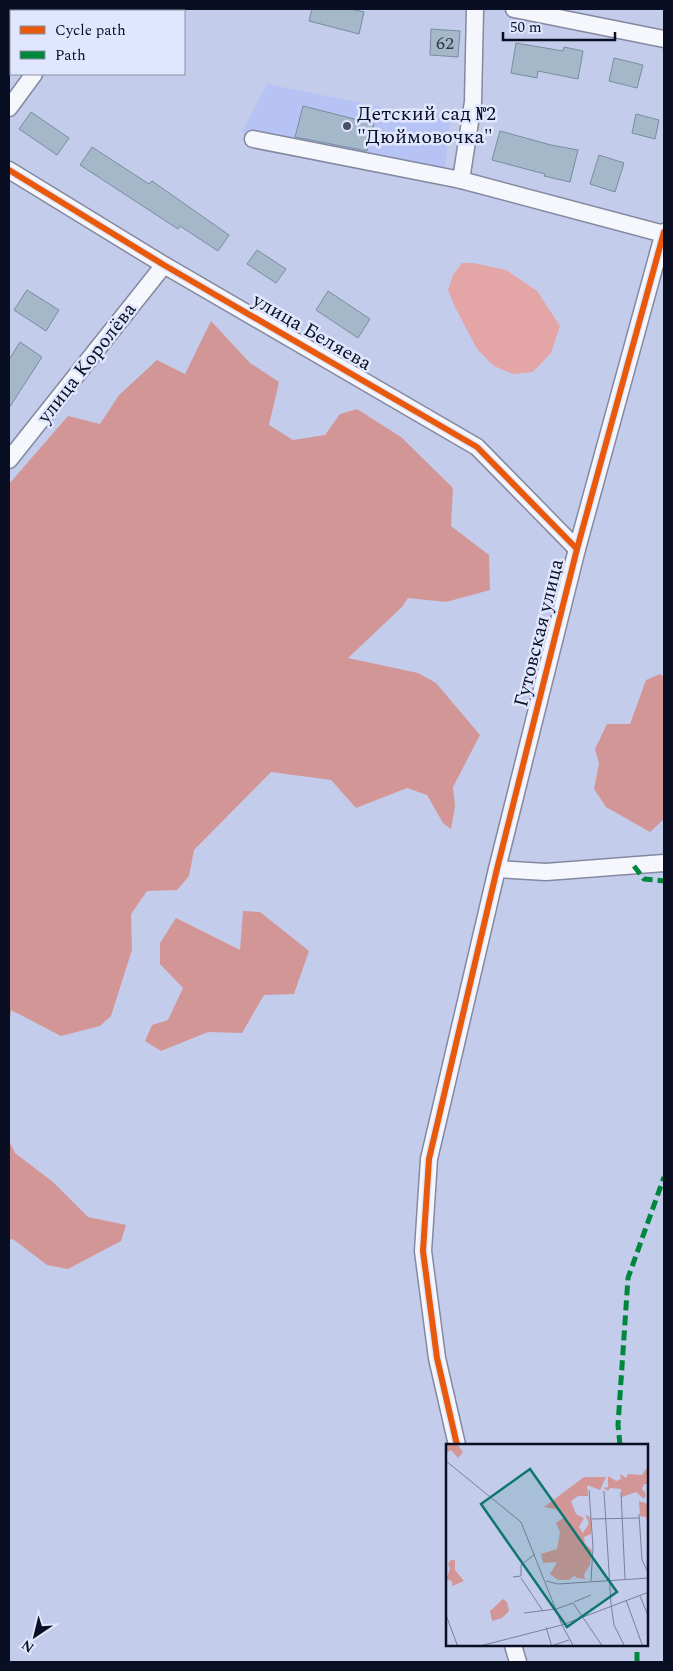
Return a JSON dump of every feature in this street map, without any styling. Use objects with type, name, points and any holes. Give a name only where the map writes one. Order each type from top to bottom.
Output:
[{"type":"street","points":[[461,180],[473,102],[476,9]]},
{"type":"street","points":[[514,9],[664,39]]},
{"type":"street","points":[[9,108],[33,75]]},
{"type":"street","points":[[253,139],[461,180],[664,234]]},
{"type":"street","name":"улица Беляева","points":[[9,170],[164,265],[477,447],[577,549]]},
{"type":"street","name":"Гутовская улица","points":[[457,1444],[437,1358],[423,1251],[429,1159],[497,869],[577,549],[664,234]]},
{"type":"street","name":"улица Королёва","points":[[9,460],[164,265]]},
{"type":"street","points":[[497,869],[546,872],[664,863]]},
{"type":"street","points":[[513,1646],[518,1662]]},
{"type":"shaded area","name":"Детский сад №2 \"Дюймовочка\"","points":[[267,84],[450,121],[445,168],[242,132]]},
{"type":"shaded area","points":[[462,263],[473,263],[506,270],[537,291],[560,326],[551,353],[533,372],[513,374],[494,366],[477,349],[448,290],[453,275]]},
{"type":"shaded area","points":[[211,321],[250,363],[279,382],[269,425],[293,440],[325,435],[340,414],[357,409],[401,437],[453,488],[451,526],[489,555],[490,590],[446,602],[408,598],[402,607],[348,658],[418,673],[436,683],[480,735],[453,787],[455,806],[451,829],[443,823],[427,795],[407,788],[356,808],[331,780],[271,772],[194,850],[189,876],[177,890],[147,891],[131,914],[132,950],[111,1016],[100,1026],[61,1036],[11,1010],[9,1028],[9,484],[68,416],[100,424],[119,395],[157,360],[185,374]]},
{"type":"shaded area","points":[[660,674],[664,677],[664,819],[650,832],[606,807],[594,789],[599,763],[595,749],[607,724],[630,724],[646,680]]},
{"type":"shaded area","points":[[243,911],[260,912],[309,951],[294,994],[264,995],[242,1033],[208,1032],[161,1051],[145,1041],[152,1025],[168,1020],[183,988],[160,964],[160,943],[176,918],[240,950]]},
{"type":"shaded area","points":[[9,1140],[15,1153],[53,1182],[88,1217],[126,1225],[121,1241],[68,1269],[47,1265],[13,1239],[9,1240]]},
{"type":"building","points":[[312,9],[351,9],[364,12],[359,34],[309,21]]},
{"type":"building","points":[[431,29],[460,31],[458,57],[430,55]]},
{"type":"building","points":[[516,43],[563,51],[564,47],[583,51],[578,79],[538,71],[537,78],[511,73]]},
{"type":"building","points":[[614,58],[643,65],[637,88],[609,81]]},
{"type":"building","points":[[303,106],[374,124],[367,151],[295,137]]},
{"type":"building","points":[[31,112],[69,138],[57,155],[19,129]]},
{"type":"building","points":[[636,114],[659,120],[655,139],[632,133]]},
{"type":"building","points":[[500,131],[551,145],[578,150],[570,182],[492,160]]},
{"type":"building","points":[[92,147],[149,184],[152,181],[229,235],[218,251],[180,226],[178,229],[80,165]]},
{"type":"building","points":[[599,155],[624,163],[615,192],[590,184]]},
{"type":"building","points":[[257,250],[286,269],[276,283],[247,264]]},
{"type":"building","points":[[27,290],[59,310],[46,331],[14,310]]},
{"type":"building","points":[[328,291],[370,319],[358,338],[316,310]]},
{"type":"building","points":[[20,342],[42,357],[9,408],[9,360]]},
{"type":"marked path","points":[[634,866],[644,879],[664,881]]},
{"type":"marked path","points":[[620,1444],[618,1425],[628,1278],[664,1177]]},
{"type":"marked path","points":[[637,1646],[637,1662]]},
{"type":"cycle path","points":[[9,170],[164,265],[477,447],[577,549]]},
{"type":"cycle path","points":[[457,1444],[437,1358],[423,1251],[429,1159],[497,869],[577,549],[664,232]]},
{"type":"place","name":"Детский сад №2 \"Дюймовочка\"","points":[[347,126]]}]
